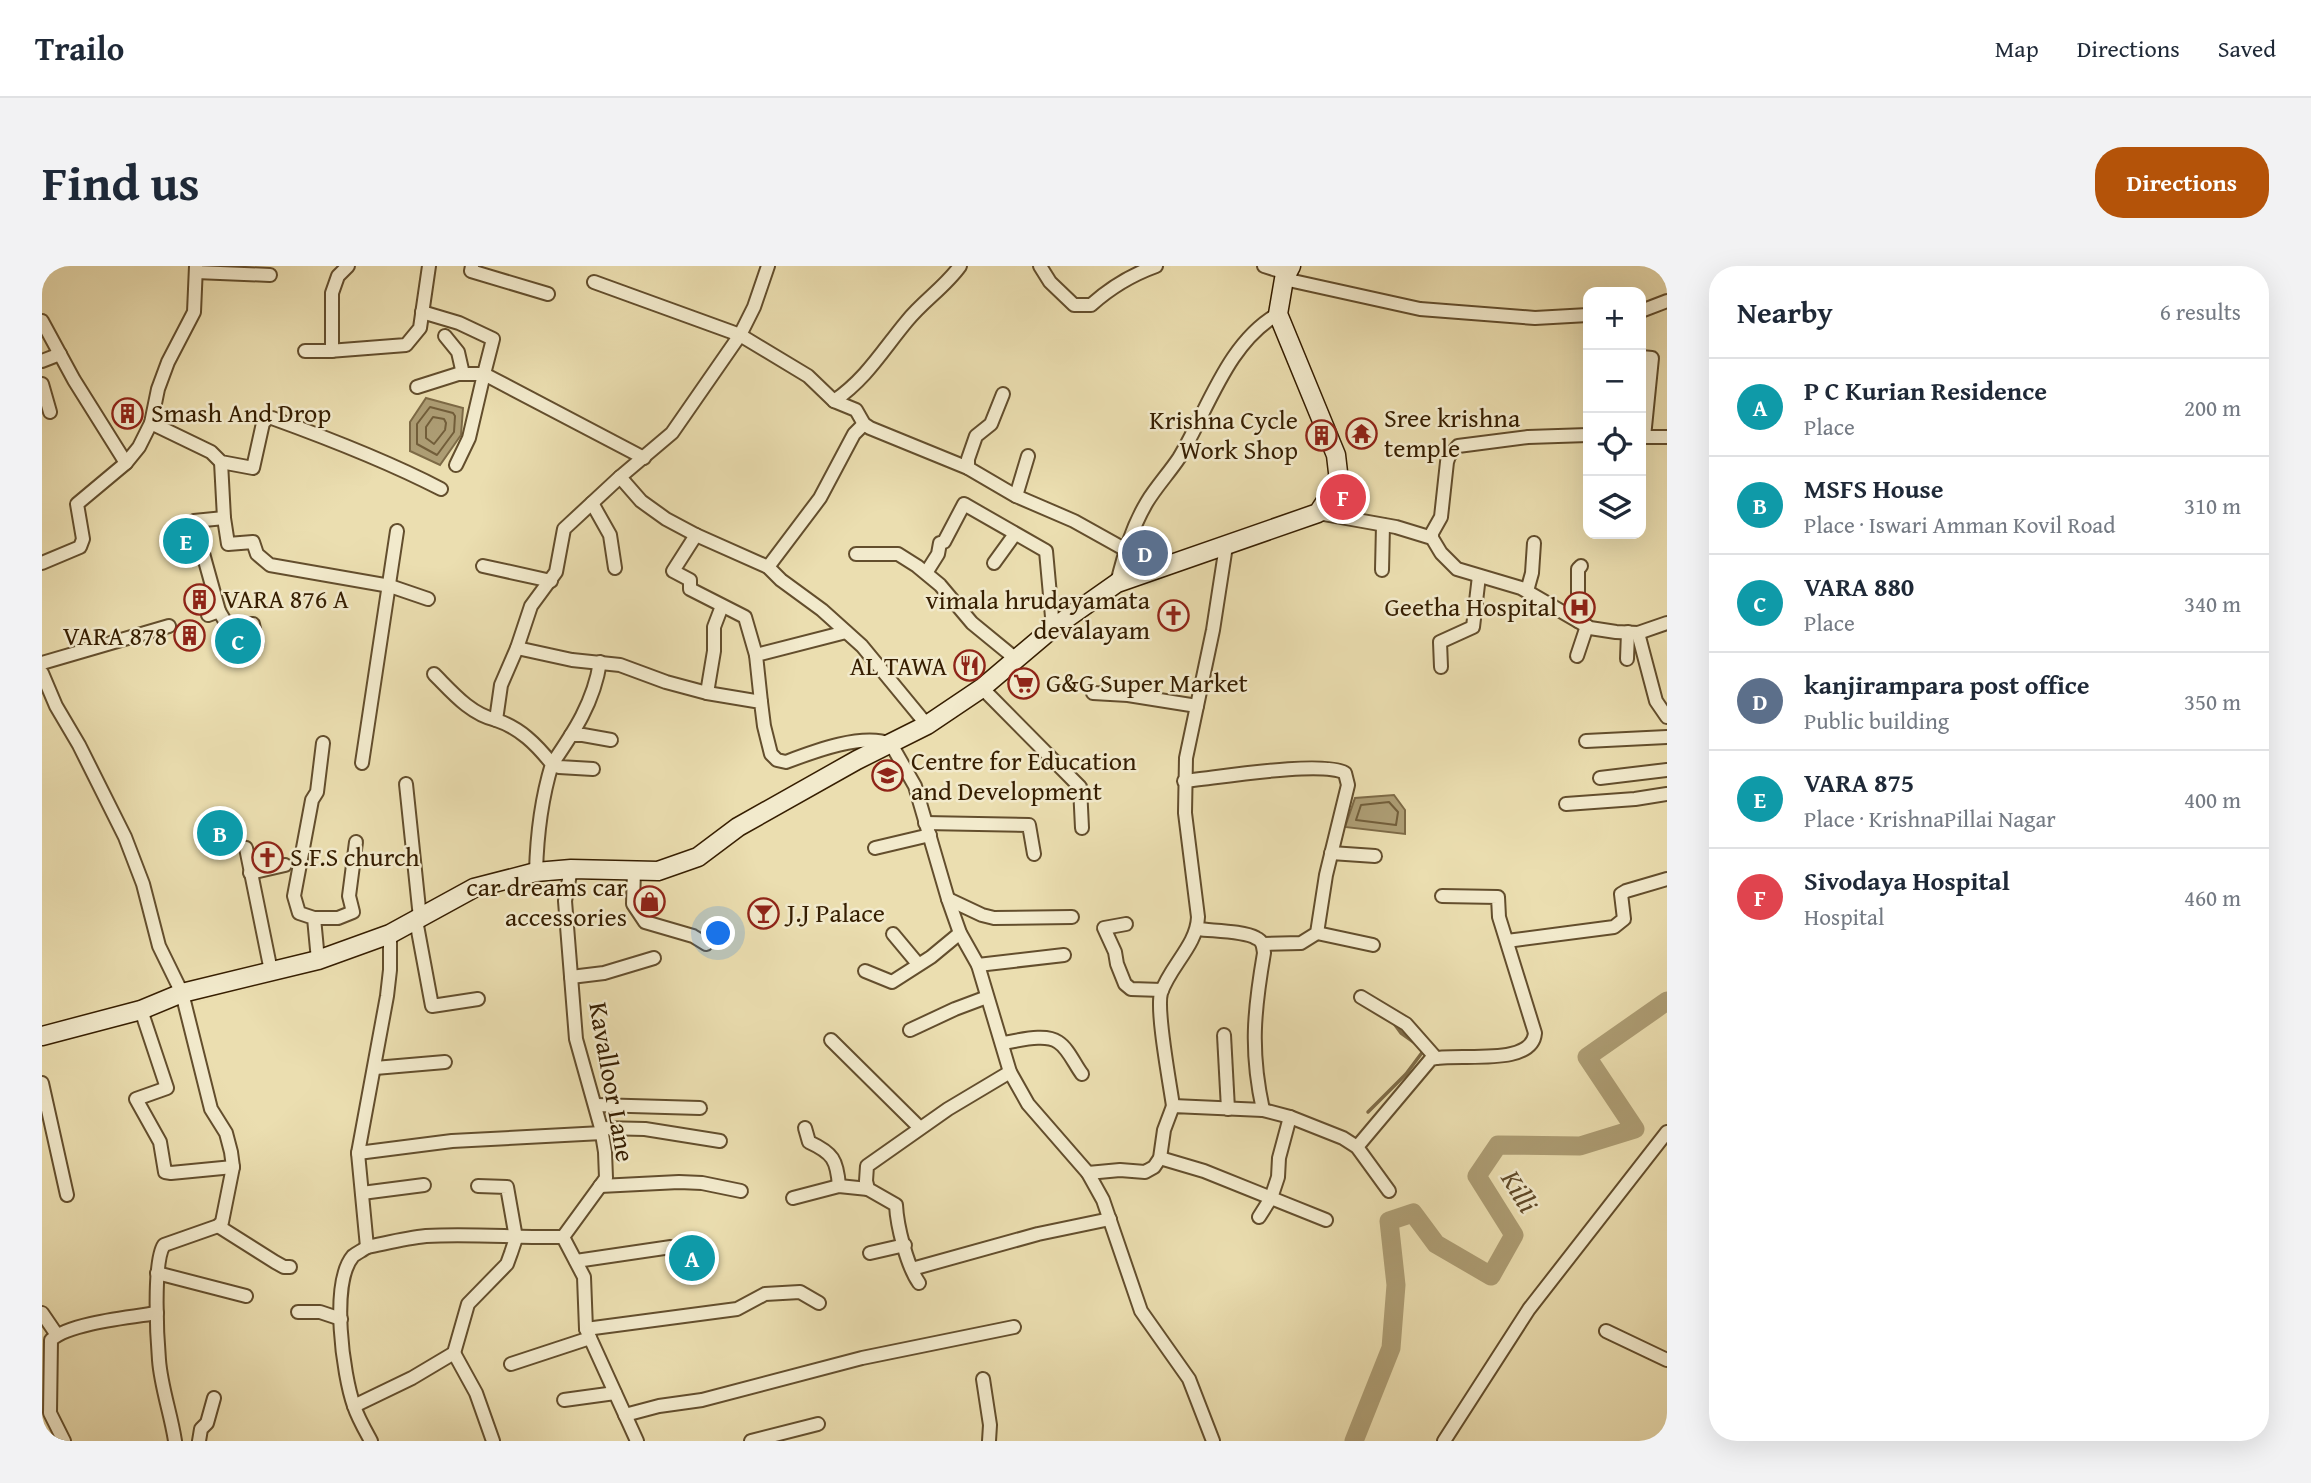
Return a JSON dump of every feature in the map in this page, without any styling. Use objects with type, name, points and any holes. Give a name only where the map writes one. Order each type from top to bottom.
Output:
[{"type":"main road","points":[[42,1036],[141,1010],[182,993],[318,960],[390,934],[474,888],[536,872],[571,869],[658,871],[698,857],[738,827],[857,760],[927,725],[982,688],[1053,628],[1117,583],[1318,513],[1339,481],[1336,455],[1278,314],[1287,273]]},
{"type":"street","points":[[332,351],[332,293],[338,276],[348,266]]},
{"type":"street","points":[[305,351],[407,345],[420,328],[429,266]]},
{"type":"street","points":[[472,266],[471,271],[548,294]]},
{"type":"street","points":[[496,720],[501,685],[531,606],[556,572],[564,529],[672,433],[740,334],[754,307],[768,266]]},
{"type":"street","points":[[834,401],[863,377],[908,319],[945,285],[960,266]]},
{"type":"street","points":[[1040,266],[1050,282],[1074,305],[1091,305],[1127,278],[1156,266]]},
{"type":"street","points":[[1264,266],[1420,309],[1535,317],[1583,316]]},
{"type":"street","points":[[42,564],[80,547],[83,539],[77,504],[127,463],[139,447],[151,424],[158,389],[168,362],[194,312],[196,269],[270,275]]},
{"type":"street","points":[[594,282],[740,334],[808,376],[834,401],[856,410],[864,424],[870,428],[968,468],[1016,496],[1074,521],[1126,550]]},
{"type":"street","points":[[1646,309],[1667,301]]},
{"type":"street","points":[[422,312],[459,323],[493,340],[468,438],[456,465]]},
{"type":"street","points":[[1117,583],[1126,550],[1147,502],[1178,458],[1240,348],[1262,323],[1278,314]]},
{"type":"street","points":[[42,321],[74,380],[127,463]]},
{"type":"street","points":[[445,336],[458,352],[463,374]]},
{"type":"street","points":[[42,361],[60,354]]},
{"type":"street","points":[[1646,357],[1652,358],[1646,411]]},
{"type":"street","points":[[417,387],[463,374],[484,374],[644,458]]},
{"type":"street","points":[[42,384],[50,412]]},
{"type":"street","points":[[968,468],[968,459],[976,436],[991,424],[1003,394]]},
{"type":"street","points":[[151,424],[211,452],[221,462],[253,468],[263,423],[272,418],[351,447],[441,489]]},
{"type":"street","points":[[768,567],[820,498],[854,435],[864,424]]},
{"type":"street","points":[[1583,435],[1528,436],[1458,446],[1447,462],[1441,517],[1432,538],[1457,569],[1527,592],[1582,623],[1616,632],[1633,632],[1667,623]]},
{"type":"street","points":[[1646,437],[1667,437]]},
{"type":"street","points":[[1016,496],[1028,456]]},
{"type":"street","points":[[221,462],[228,544],[253,542],[257,554],[270,565],[390,586],[428,599]]},
{"type":"street","points":[[620,477],[649,507],[666,519],[768,567],[822,610],[862,646],[927,725]]},
{"type":"street","points":[[592,503],[610,535],[615,568]]},
{"type":"street","points":[[926,573],[938,554],[940,542],[944,542],[964,504],[1046,551],[1053,628]]},
{"type":"street","points":[[1318,513],[1383,525],[1432,538]]},
{"type":"street","points":[[224,518],[194,521],[213,613],[229,628],[253,624],[257,644]]},
{"type":"street","points":[[1382,570],[1383,525]]},
{"type":"street","points":[[362,763],[397,531]]},
{"type":"street","points":[[994,563],[1016,534]]},
{"type":"street","points":[[696,535],[673,571],[690,580],[690,589],[745,617],[756,654],[764,726],[771,754],[786,762],[842,745],[879,739],[891,744],[915,786],[948,899],[960,933],[978,965],[1010,1072],[1028,1104],[1088,1173],[1103,1200],[1141,1311],[1189,1379],[1213,1441]]},
{"type":"street","points":[[1527,592],[1532,573],[1534,543]]},
{"type":"street","points":[[1088,1173],[1119,1170],[1145,1172],[1154,1167],[1160,1158],[1164,1130],[1173,1106],[1159,1003],[1164,987],[1198,929],[1184,781],[1190,732],[1213,630],[1226,546]]},
{"type":"street","points":[[856,554],[898,554],[940,585],[972,623],[1016,659]]},
{"type":"street","points":[[483,566],[551,581]]},
{"type":"street","points":[[1577,656],[1582,623],[1578,569],[1581,566]]},
{"type":"street","points":[[1441,667],[1440,642],[1473,627],[1479,576]]},
{"type":"street","points":[[707,693],[714,651],[714,627],[722,606]]},
{"type":"street","points":[[42,663],[169,626]]},
{"type":"street","points":[[756,654],[846,632]]},
{"type":"street","points":[[1627,659],[1633,632]]},
{"type":"street","points":[[1633,632],[1656,701],[1667,717]]},
{"type":"street","points":[[517,648],[572,660],[620,665],[707,693],[761,702]]},
{"type":"street","points":[[536,872],[537,830],[543,793],[552,764],[589,704],[597,682],[600,662]]},
{"type":"street","points":[[42,673],[56,706],[79,745],[125,837],[143,884],[159,946],[182,993],[211,1109],[226,1133],[233,1167],[225,1214],[218,1226],[178,1238],[161,1248],[157,1273],[159,1361],[175,1441]]},
{"type":"street","points":[[433,674],[465,705],[486,718],[510,725],[533,742],[552,764],[559,767],[593,769]]},
{"type":"street","points":[[982,688],[1080,787],[1082,828]]},
{"type":"street","points":[[1093,693],[1128,695],[1197,706]]},
{"type":"street","points":[[571,735],[611,740]]},
{"type":"street","points":[[1586,741],[1667,737]]},
{"type":"street","points":[[323,743],[317,792],[312,800],[294,896],[299,913],[314,918],[338,918],[353,912],[349,896],[356,842]]},
{"type":"street","points":[[1184,781],[1285,770],[1345,773],[1348,785],[1326,875],[1317,933]]},
{"type":"street","points":[[1600,778],[1667,770]]},
{"type":"street","points":[[406,784],[418,919],[432,1006],[478,999]]},
{"type":"street","points":[[1566,804],[1667,794]]},
{"type":"street","points":[[875,848],[927,829],[1029,825],[1034,854]]},
{"type":"street","points":[[246,848],[271,971]]},
{"type":"street","points":[[1331,853],[1374,856]]},
{"type":"street","points":[[250,873],[285,865]]},
{"type":"street","name":"Kavalloor Lane","points":[[563,1237],[606,1178],[606,1152],[596,1105],[576,1039],[565,901],[571,869]]},
{"type":"street","points":[[634,870],[633,905],[645,922],[693,936],[706,944]]},
{"type":"street","points":[[1507,941],[1614,927],[1623,919],[1621,894],[1667,879]]},
{"type":"street","points":[[1357,1147],[1427,1062],[1436,1058],[1512,1054],[1526,1050],[1532,1044],[1535,1033],[1499,917],[1498,897],[1442,896]]},
{"type":"street","points":[[948,899],[993,918],[1072,916]]},
{"type":"street","points":[[314,918],[318,960]]},
{"type":"street","points":[[1126,924],[1104,928],[1125,984],[1132,989],[1164,987]]},
{"type":"street","points":[[1198,929],[1249,936],[1263,944],[1254,1044],[1256,1077],[1263,1110]]},
{"type":"street","points":[[865,971],[892,982],[931,957],[960,933]]},
{"type":"street","points":[[1263,944],[1301,943],[1317,933],[1373,945]]},
{"type":"street","points":[[367,1247],[358,1153],[375,1068],[390,970],[390,934]]},
{"type":"street","points":[[893,934],[918,964]]},
{"type":"street","points":[[978,965],[1064,955]]},
{"type":"street","points":[[571,977],[604,973],[654,958]]},
{"type":"street","points":[[910,1030],[987,997]]},
{"type":"street","points":[[1361,997],[1406,1024],[1436,1058]]},
{"type":"street","points":[[141,1010],[167,1088],[136,1098],[160,1142],[165,1172],[233,1167]]},
{"type":"street","points":[[1224,1035],[1228,1109]]},
{"type":"street","points":[[1002,1043],[1043,1038],[1056,1040],[1062,1044],[1082,1074]]},
{"type":"street","points":[[831,1040],[920,1128]]},
{"type":"street","points":[[375,1068],[445,1062]]},
{"type":"street","points":[[868,1189],[867,1166],[920,1128],[1010,1072]]},
{"type":"street","points":[[42,1083],[67,1195]]},
{"type":"street","points":[[596,1105],[700,1108]]},
{"type":"street","points":[[1173,1106],[1263,1110],[1290,1117],[1343,1138],[1357,1147],[1389,1191]]},
{"type":"street","points":[[1259,1217],[1271,1198],[1278,1177],[1279,1158],[1290,1117]]},
{"type":"street","points":[[805,1128],[809,1142],[827,1150],[838,1166],[839,1186]]},
{"type":"street","points":[[358,1153],[453,1141],[601,1130],[645,1129],[720,1141]]},
{"type":"street","points":[[1444,1441],[1529,1309],[1667,1132]]},
{"type":"street","points":[[1160,1158],[1204,1171],[1326,1220]]},
{"type":"street","points":[[600,1186],[679,1182],[702,1183],[741,1191]]},
{"type":"street","points":[[362,1193],[424,1185]]},
{"type":"street","points":[[478,1186],[507,1188],[516,1238],[507,1264],[466,1307],[454,1353],[476,1393],[493,1441]]},
{"type":"street","points":[[793,1198],[839,1186],[868,1189],[895,1205],[913,1275],[919,1283]]},
{"type":"street","points":[[912,1269],[1038,1234],[1110,1219]]},
{"type":"street","points":[[218,1226],[275,1262],[290,1267]]},
{"type":"street","points":[[371,1441],[354,1406],[343,1357],[342,1284],[353,1257],[367,1247],[425,1236],[486,1234],[516,1238],[563,1237],[584,1277],[584,1319],[588,1333],[637,1441]]},
{"type":"street","points":[[870,1253],[905,1245]]},
{"type":"street","points":[[576,1261],[671,1247]]},
{"type":"street","points":[[157,1273],[246,1296]]},
{"type":"street","points":[[511,1364],[588,1333],[737,1309],[765,1294],[800,1292],[819,1303]]},
{"type":"street","points":[[298,1312],[320,1312],[341,1319]]},
{"type":"street","points":[[42,1313],[57,1335]]},
{"type":"street","points":[[64,1441],[50,1413],[51,1340],[57,1335],[108,1321],[157,1313]]},
{"type":"street","points":[[625,1415],[659,1406],[702,1400],[862,1358],[1014,1327]]},
{"type":"street","points":[[1606,1331],[1667,1360]]},
{"type":"street","points":[[354,1406],[412,1378],[454,1353]]},
{"type":"street","points":[[983,1379],[990,1425],[989,1441]]},
{"type":"street","points":[[564,1400],[615,1393]]},
{"type":"street","points":[[199,1441],[214,1398]]},
{"type":"street","points":[[751,1441],[818,1424]]},
{"type":"water","points":[[426,398],[463,408],[461,435],[440,465],[410,451],[410,422]]},
{"type":"water","points":[[1394,795],[1405,810],[1405,834],[1345,827],[1355,798]]},
{"type":"waterway","name":"Killi","points":[[1354,1441],[1391,1348],[1396,1285],[1389,1221],[1413,1213],[1436,1244],[1491,1276],[1514,1235],[1477,1176],[1498,1145],[1580,1146],[1635,1129],[1587,1057],[1667,1001]]},
{"type":"waterway","points":[[1393,1022],[1401,1033],[1415,1043]]},
{"type":"waterway","points":[[1368,1112],[1406,1074],[1424,1050]]},
{"type":"place","name":"Smash And Drop","points":[[128,413]]},
{"type":"place","name":"Sree krishna temple","points":[[1361,433]]},
{"type":"place","name":"Krishna Cycle Work Shop","points":[[1321,435]]},
{"type":"place","name":"Sivodaya Hospital","points":[[1343,497]]},
{"type":"place","name":"VARA 875","points":[[186,541]]},
{"type":"place","name":"kanjirampara post office","points":[[1145,553]]},
{"type":"place","name":"VARA 876 A","points":[[200,599]]},
{"type":"place","name":"Geetha Hospital","points":[[1580,607]]},
{"type":"place","name":"vimala hrudayamata devalayam","points":[[1173,615]]},
{"type":"place","name":"VARA 878","points":[[190,636]]},
{"type":"place","name":"VARA 880","points":[[238,641]]},
{"type":"place","name":"AL TAWA","points":[[970,666]]},
{"type":"place","name":"G&G Super Market","points":[[1023,683]]},
{"type":"place","name":"Centre for Education and Development","points":[[888,776]]},
{"type":"place","name":"MSFS House","points":[[220,833]]},
{"type":"place","name":"S.F.S church","points":[[267,857]]},
{"type":"place","name":"car dreams car accessories","points":[[650,902]]},
{"type":"place","name":"J.J Palace","points":[[764,913]]},
{"type":"place","name":"P C Kurian Residence","points":[[692,1258]]}]
